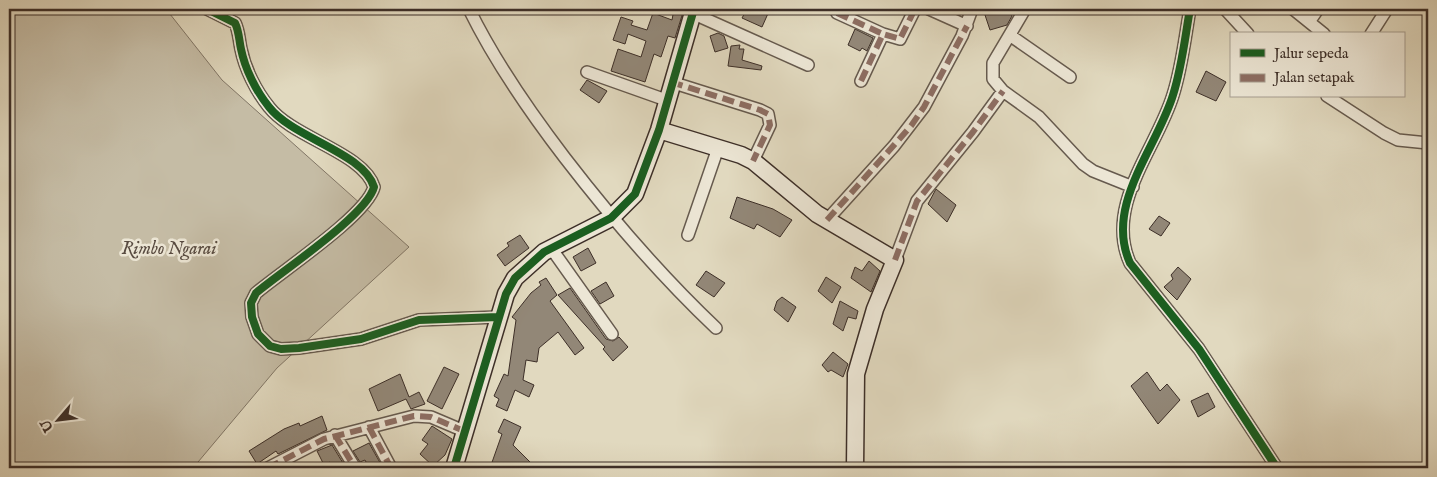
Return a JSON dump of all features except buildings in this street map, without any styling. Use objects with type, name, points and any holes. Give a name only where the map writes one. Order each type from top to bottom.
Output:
[{"type":"street","points":[[207,9],[235,23],[248,69],[257,90],[270,109],[304,134],[364,170],[374,187],[372,194],[354,215],[256,293],[251,304],[252,317],[258,334],[270,346],[281,349],[299,348],[360,339],[420,320],[498,317]]},
{"type":"street","points":[[469,9],[506,76],[611,218],[675,289],[716,328]]},
{"type":"street","points":[[837,13],[883,34],[900,39],[915,9]]},
{"type":"street","points":[[929,9],[967,26]]},
{"type":"street","points":[[827,220],[910,126],[924,107],[967,26],[972,9]]},
{"type":"street","points":[[1025,9],[1011,36],[993,63],[993,79],[1003,91],[1039,118],[1093,171],[1133,187]]},
{"type":"street","points":[[1190,9],[1180,72],[1173,96],[1133,187],[1124,215],[1124,249],[1130,263],[1199,349],[1277,468]]},
{"type":"street","points":[[1225,9],[1246,32]]},
{"type":"street","points":[[1293,9],[1322,32]]},
{"type":"street","points":[[1309,22],[1318,9]]},
{"type":"street","points":[[1373,32],[1387,9]]},
{"type":"street","points":[[454,468],[506,294],[515,278],[551,248],[611,218],[634,194],[659,130],[671,82],[693,11],[808,65]]},
{"type":"street","points":[[861,81],[883,34]]},
{"type":"street","points":[[1011,36],[1070,78]]},
{"type":"street","points":[[587,72],[666,100]]},
{"type":"street","points":[[671,82],[768,114],[770,125],[752,161]]},
{"type":"street","points":[[855,468],[856,374],[875,309],[917,201],[974,132],[1003,91]]},
{"type":"street","points":[[1330,98],[1398,140],[1428,143]]},
{"type":"street","points":[[659,130],[718,148],[752,161],[827,220],[895,260]]},
{"type":"street","points":[[688,235],[718,148]]},
{"type":"street","points":[[551,248],[612,334]]},
{"type":"street","points":[[268,468],[314,443],[335,435],[422,416],[439,420],[464,431]]},
{"type":"street","points":[[369,427],[391,468]]},
{"type":"street","points":[[335,435],[355,468]]},
{"type":"green space","name":"Rimbo Ngarai","points":[[9,9],[166,9],[222,80],[409,247],[277,368],[193,468],[9,468]]},
{"type":"marked path","points":[[861,81],[883,34],[900,39],[915,9]]},
{"type":"marked path","points":[[837,13],[883,34]]},
{"type":"marked path","points":[[827,220],[911,126],[924,107],[967,26]]},
{"type":"marked path","points":[[671,82],[768,114],[770,125],[753,161]]},
{"type":"marked path","points":[[895,260],[917,201],[973,132],[1003,91]]},
{"type":"marked path","points":[[268,468],[324,439],[414,416],[431,417],[464,431]]},
{"type":"marked path","points":[[369,427],[391,468]]},
{"type":"marked path","points":[[335,435],[355,468]]},
{"type":"cycle path","points":[[207,9],[235,23],[248,72],[255,87],[269,107],[294,128],[343,155],[357,165],[368,175],[374,187],[368,199],[340,227],[256,293],[251,303],[252,317],[258,334],[270,346],[281,349],[299,348],[361,339],[419,320],[498,317]]},
{"type":"cycle path","points":[[454,468],[506,294],[515,278],[544,252],[611,218],[635,194],[659,130],[694,9]]},
{"type":"cycle path","points":[[1190,9],[1181,63],[1173,95],[1128,198],[1124,220],[1124,241],[1130,263],[1199,349],[1277,468]]}]
